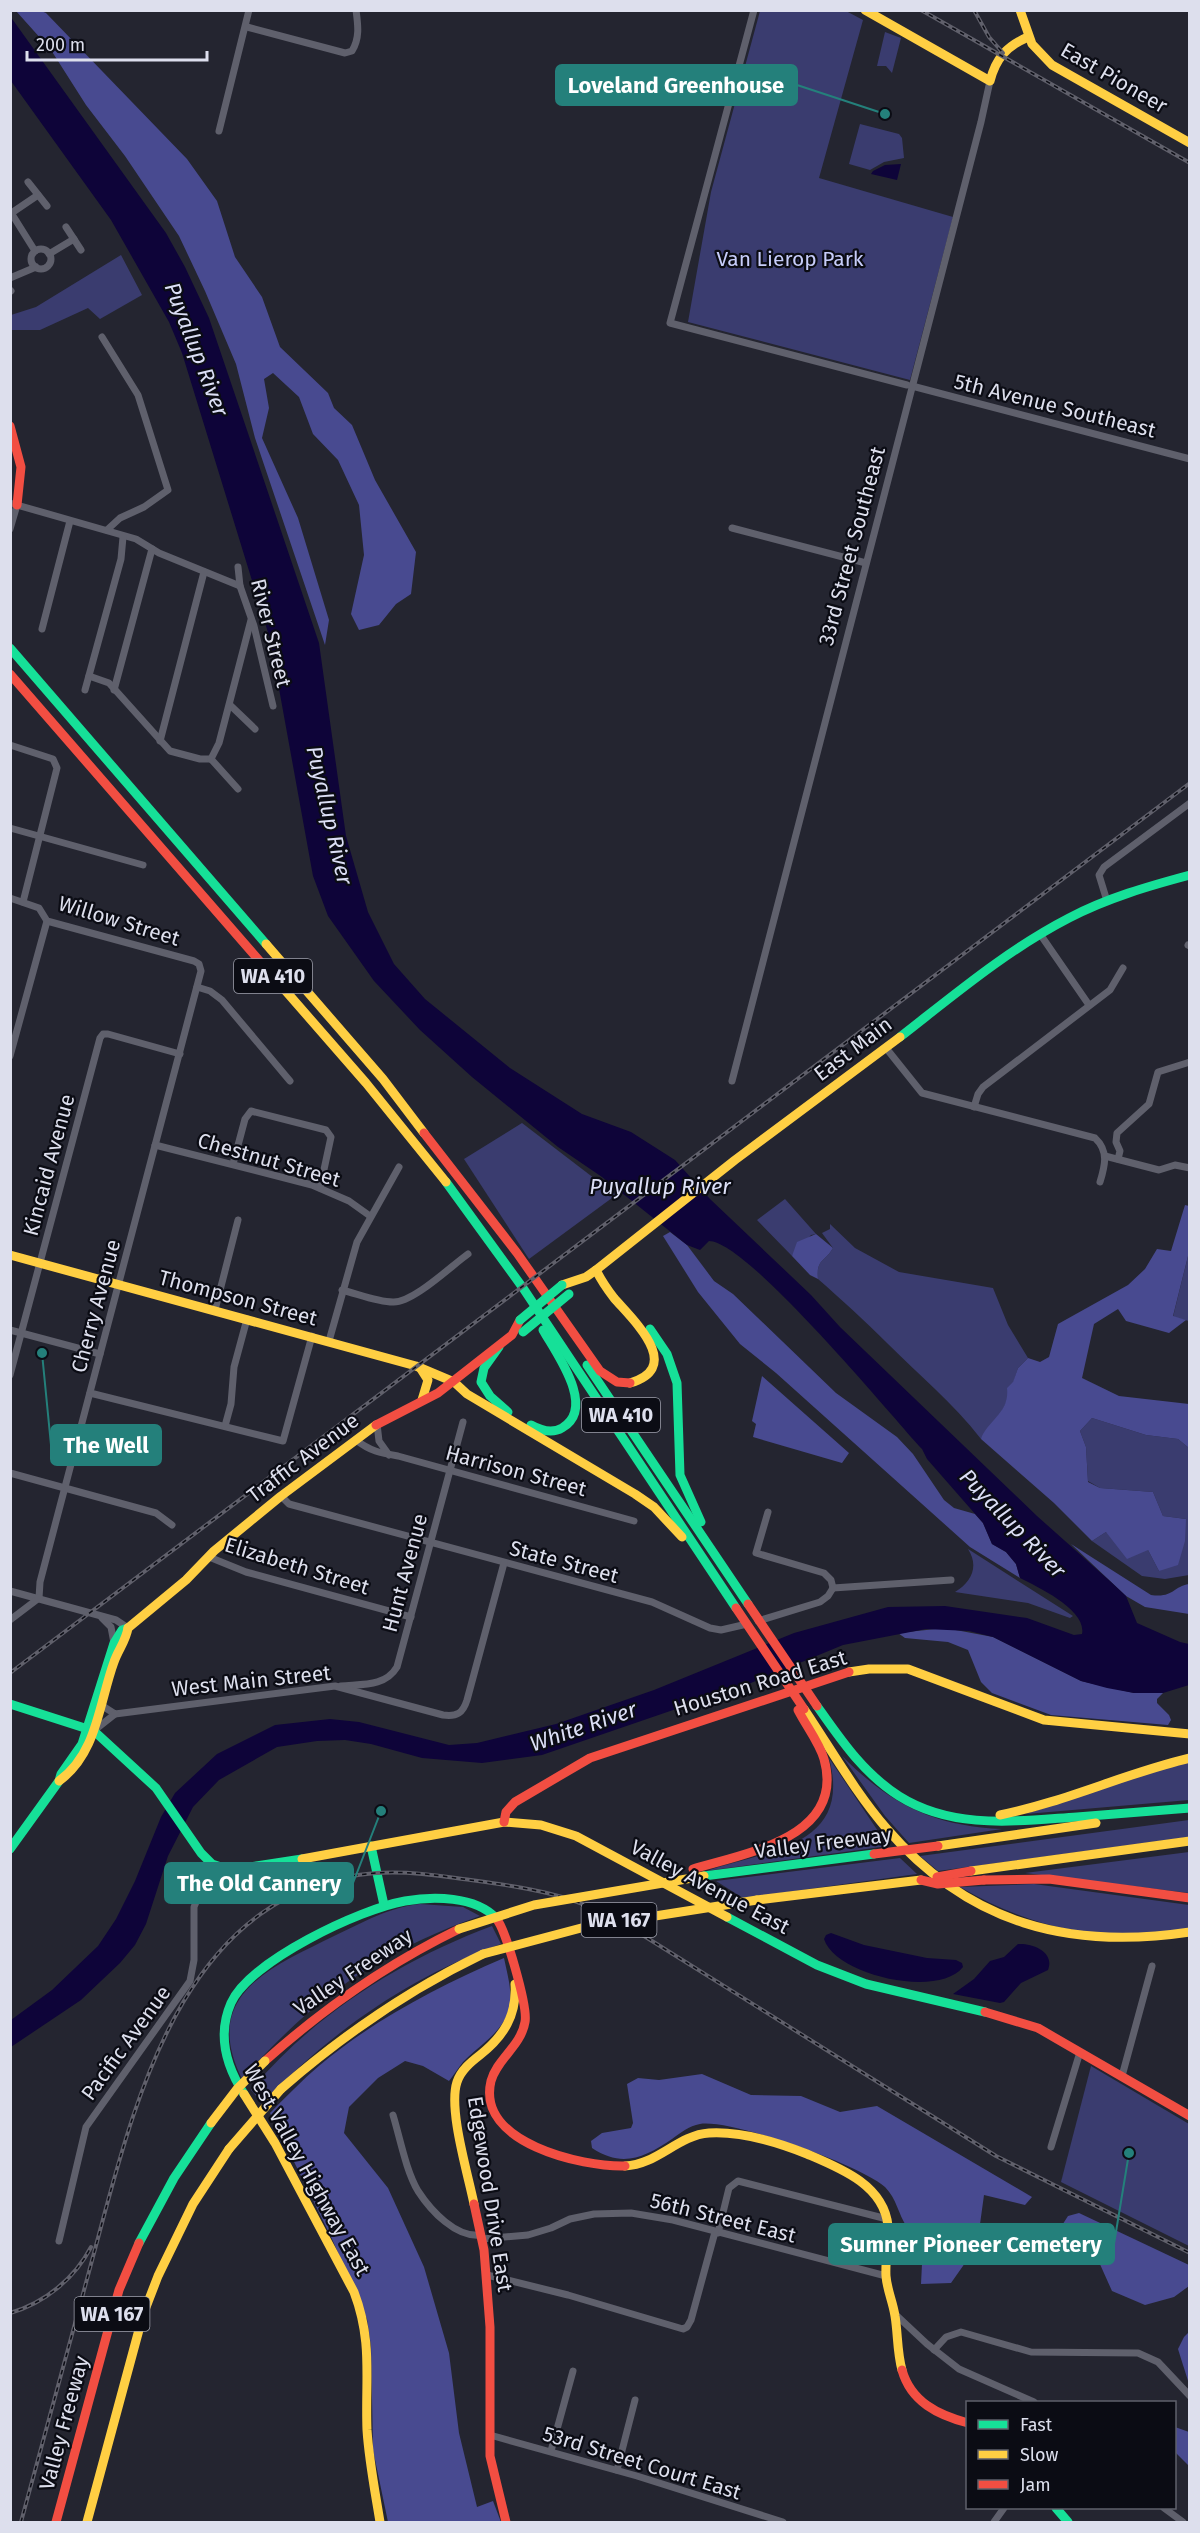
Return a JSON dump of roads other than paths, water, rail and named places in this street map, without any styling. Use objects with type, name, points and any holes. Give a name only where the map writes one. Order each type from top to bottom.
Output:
[{"type":"main road","points":[[865,10],[990,81]]},
{"type":"main road","points":[[1020,10],[1028,37]]},
{"type":"main road","name":"33rd Street Southeast","points":[[990,81],[994,66],[1004,49],[1028,37]]},
{"type":"main road","name":"East Pioneer","points":[[1028,37],[1042,56],[1058,69],[1190,143]]},
{"type":"main road","points":[[973,71],[994,66]]},
{"type":"main road","points":[[10,426],[21,467],[14,504]]},
{"type":"main road","name":"WA 410","points":[[10,648],[376,1070],[505,1238],[555,1317],[817,1706],[850,1752],[871,1773]]},
{"type":"main road","name":"WA 410","points":[[10,674],[373,1091],[455,1192],[523,1288],[801,1709]]},
{"type":"main road","name":"East Main","points":[[596,1270],[726,1167],[988,970],[1040,934],[1070,917],[1107,901],[1190,875]]},
{"type":"main road","name":"East Main","points":[[1149,886],[1190,882]]},
{"type":"main road","points":[[505,1238],[600,1371],[619,1383],[636,1381],[646,1376],[651,1367],[653,1349],[647,1337],[602,1284],[596,1270]]},
{"type":"main road","name":"Thompson Street","points":[[10,1255],[312,1336],[416,1366],[454,1382]]},
{"type":"main road","points":[[596,1270],[608,1279],[651,1330],[667,1354],[677,1383],[680,1475],[693,1506],[739,1591]]},
{"type":"main road","name":"Traffic Avenue","points":[[512,1335],[523,1332],[596,1270]]},
{"type":"main road","name":"Traffic Avenue","points":[[94,1719],[114,1643],[122,1630],[128,1628],[186,1580],[208,1557],[281,1496],[377,1424],[454,1382],[499,1347],[512,1335],[520,1320],[562,1285],[586,1277]]},
{"type":"main road","points":[[454,1382],[536,1429],[552,1431],[567,1425],[573,1417],[577,1405],[571,1382],[523,1288]]},
{"type":"main road","points":[[499,1347],[481,1373],[480,1380],[486,1393],[509,1413]]},
{"type":"main road","points":[[416,1366],[426,1373],[430,1380],[422,1401]]},
{"type":"main road","points":[[454,1382],[467,1394],[654,1507],[686,1542],[720,1586]]},
{"type":"main road","name":"Traffic Avenue","points":[[94,1719],[101,1705],[113,1663],[128,1635],[128,1628]]},
{"type":"main road","name":"Houston Road East","points":[[504,1822],[506,1812],[515,1802],[590,1758],[835,1676],[868,1669],[908,1669],[929,1675],[1044,1720],[1190,1734]]},
{"type":"main road","points":[[10,1706],[91,1729],[156,1788],[197,1848],[212,1864]]},
{"type":"main road","points":[[534,1905],[603,1885],[693,1869],[784,1840],[802,1831],[815,1819],[826,1795],[827,1773],[801,1709]]},
{"type":"main road","points":[[801,1709],[887,1830],[930,1874],[973,1902],[1018,1922],[1080,1937],[1140,1940],[1190,1932]]},
{"type":"main road","points":[[10,1849],[59,1781],[61,1774],[91,1729],[94,1719]]},
{"type":"main road","points":[[871,1773],[894,1788],[928,1804],[968,1814],[987,1815],[1025,1810],[1152,1767],[1190,1758]]},
{"type":"main road","points":[[871,1773],[891,1792],[910,1803],[966,1820],[1004,1822],[1190,1809]]},
{"type":"main road","name":"Valley Freeway","points":[[56,2523],[119,2290],[145,2230],[174,2178],[237,2089],[265,2061],[300,2029],[389,1964],[459,1929],[534,1905],[704,1876],[938,1846],[1190,1809]]},
{"type":"main road","name":"Valley Avenue East","points":[[212,1864],[238,1870],[504,1822],[536,1822],[576,1836],[778,1944],[846,1977],[1023,2023],[1080,2052],[1190,2116]]},
{"type":"main road","name":"WA 167","points":[[87,2523],[143,2315],[175,2237],[193,2204],[229,2150],[281,2089],[356,2025],[428,1980],[483,1954],[545,1935],[592,1925],[757,1900],[921,1880],[1190,1841]]},
{"type":"main road","points":[[371,1846],[384,1905]]},
{"type":"main road","points":[[921,1880],[938,1884],[984,1880],[1050,1879],[1190,1898]]},
{"type":"main road","name":"West Valley Highway East","points":[[380,2523],[369,2456],[367,2413],[370,2361],[360,2305],[274,2142],[229,2069],[224,2032],[229,2006],[241,1984],[290,1949],[384,1905],[403,1900],[446,1899],[481,1907],[497,1918],[512,1963]]},
{"type":"main road","points":[[512,1963],[523,1997],[525,2021],[517,2043],[495,2069],[490,2096],[500,2120],[516,2137],[575,2158],[616,2168],[644,2163],[696,2135],[727,2132],[746,2135],[800,2151],[863,2183],[877,2197],[887,2219],[886,2276],[895,2314],[899,2361],[913,2393],[923,2406],[934,2413],[966,2422]]},
{"type":"main road","name":"Edgewood Drive East","points":[[506,2523],[494,2475],[490,2435],[487,2275],[482,2237],[456,2121],[454,2099],[461,2073],[493,2044],[513,2017],[516,1996],[512,1963]]},
{"type":"main road","points":[[1057,2509],[1068,2523]]},
{"type":"street","points":[[219,130],[247,27],[249,10]]},
{"type":"street","points":[[247,27],[341,52],[349,52],[353,49],[358,33],[356,10]]},
{"type":"street","name":"5th Avenue Southeast","points":[[754,10],[670,323],[1190,459]]},
{"type":"street","name":"33rd Street Southeast","points":[[732,1080],[990,81]]},
{"type":"street","points":[[28,182],[47,206]]},
{"type":"street","points":[[35,251],[11,213],[38,195]]},
{"type":"street","points":[[66,227],[81,250]]},
{"type":"street","points":[[49,254],[74,239]]},
{"type":"street","points":[[44,250],[49,254],[50,260],[42,269],[36,267],[31,260],[35,251],[44,250]]},
{"type":"street","points":[[10,278],[36,267]]},
{"type":"street","points":[[102,337],[138,395],[168,490],[144,507],[120,518],[108,530]]},
{"type":"street","points":[[10,530],[14,504],[136,539],[152,549],[240,586]]},
{"type":"street","points":[[42,628],[70,521]]},
{"type":"street","points":[[732,528],[866,563]]},
{"type":"street","points":[[85,690],[121,559],[123,537]]},
{"type":"street","points":[[114,690],[152,549]]},
{"type":"street","name":"River Street","points":[[238,567],[240,586],[273,706]]},
{"type":"street","points":[[160,741],[204,572]]},
{"type":"street","points":[[212,759],[230,705],[251,620]]},
{"type":"street","points":[[89,676],[104,680],[173,752],[200,759],[212,759],[238,789]]},
{"type":"street","points":[[230,705],[255,729]]},
{"type":"street","points":[[10,745],[46,756],[56,763],[56,773],[22,902]]},
{"type":"street","points":[[1107,901],[1099,875],[1104,867],[1190,803]]},
{"type":"street","points":[[10,828],[143,865]]},
{"type":"street","name":"Willow Street","points":[[10,898],[39,908],[47,921],[195,961],[201,971],[197,987]]},
{"type":"street","points":[[10,1056],[47,921]]},
{"type":"street","points":[[1040,934],[1089,1005]]},
{"type":"street","points":[[974,1107],[983,1087],[1113,987],[1123,968]]},
{"type":"street","points":[[197,987],[211,992],[222,1000],[290,1081]]},
{"type":"street","name":"Cherry Avenue","points":[[39,1598],[40,1582],[197,987]]},
{"type":"street","name":"Kincaid Avenue","points":[[10,1375],[96,1052],[103,1034],[180,1054]]},
{"type":"street","points":[[886,1048],[920,1092],[1089,1136],[1100,1143],[1105,1156],[1100,1182]]},
{"type":"street","points":[[1118,1159],[1120,1151],[1116,1142],[1117,1132],[1149,1104],[1158,1072],[1190,1062]]},
{"type":"street","points":[[233,1164],[244,1119],[251,1112],[256,1111],[326,1130],[332,1137],[320,1188]]},
{"type":"street","name":"Chestnut Street","points":[[155,1145],[320,1188],[349,1201],[370,1216]]},
{"type":"street","points":[[1105,1156],[1159,1170],[1175,1165],[1190,1168]]},
{"type":"street","points":[[329,1341],[357,1242],[399,1167]]},
{"type":"street","points":[[215,1310],[238,1220]]},
{"type":"street","points":[[342,1290],[391,1302],[402,1300],[420,1290],[468,1254]]},
{"type":"street","points":[[225,1426],[231,1404],[234,1367],[247,1319]]},
{"type":"street","points":[[10,1330],[100,1354]]},
{"type":"street","points":[[90,1393],[283,1441],[312,1336]]},
{"type":"street","name":"Hunt Avenue","points":[[335,1686],[370,1684],[390,1677],[397,1667],[463,1422]]},
{"type":"street","points":[[377,1424],[379,1442],[389,1455]]},
{"type":"street","name":"Harrison Street","points":[[356,1440],[371,1451],[634,1521]]},
{"type":"street","points":[[10,1473],[156,1513],[172,1525]]},
{"type":"street","name":"State Street","points":[[281,1496],[289,1504],[652,1602],[710,1628],[721,1630],[820,1602],[833,1588]]},
{"type":"street","points":[[768,1512],[756,1554],[818,1570],[830,1578],[833,1588],[951,1580]]},
{"type":"street","name":"Elizabeth Street","points":[[208,1557],[246,1572],[411,1617]]},
{"type":"street","name":"West Main Street","points":[[115,1714],[335,1686],[453,1716],[460,1713],[469,1696],[504,1563]]},
{"type":"street","points":[[10,1591],[116,1620],[128,1628]]},
{"type":"street","points":[[10,1620],[39,1598]]},
{"type":"street","points":[[100,1616],[111,1627],[114,1643]]},
{"type":"street","points":[[91,1729],[115,1714],[101,1705]]},
{"type":"street","name":"Pacific Avenue","points":[[59,2241],[86,2127],[190,1981],[194,1960],[194,1907],[212,1864]]},
{"type":"street","points":[[1122,2076],[1152,1966]]},
{"type":"street","points":[[1051,2147],[1080,2052]]},
{"type":"street","name":"56th Street East","points":[[393,2115],[419,2192],[452,2226],[473,2236],[528,2235],[570,2219],[594,2214],[619,2213],[657,2217],[886,2276]]},
{"type":"street","points":[[487,2275],[583,2300],[679,2329],[689,2325],[727,2194],[734,2183],[741,2181],[887,2219]]},
{"type":"street","points":[[895,2314],[934,2350],[959,2369],[1030,2401]]},
{"type":"street","points":[[934,2350],[946,2337],[961,2332],[1031,2352],[1138,2353],[1158,2362],[1190,2396]]},
{"type":"street","points":[[551,2451],[573,2371]]},
{"type":"street","points":[[616,2470],[635,2400]]},
{"type":"street","name":"53rd Street Court East","points":[[490,2435],[616,2470],[783,2523]]},
{"type":"street","points":[[994,2523],[1003,2509]]},
{"type":"street","points":[[1165,2509],[1183,2523]]},
{"type":"water","points":[[10,16],[166,233],[209,318],[319,643],[346,836],[368,912],[394,964],[425,999],[510,1068],[582,1114],[631,1132],[675,1160],[710,1199],[811,1295],[840,1327],[1037,1516],[1126,1596],[1137,1623],[1189,1644],[1189,1685],[1163,1693],[1134,1693],[1107,1688],[1081,1681],[993,1637],[969,1631],[926,1629],[843,1645],[746,1685],[542,1755],[482,1763],[422,1758],[371,1744],[345,1740],[317,1741],[277,1747],[219,1780],[193,1807],[168,1856],[146,1924],[135,1945],[120,1963],[81,2000],[11,2047],[11,2020],[52,1990],[98,1946],[116,1919],[135,1881],[161,1817],[175,1793],[217,1754],[275,1725],[330,1719],[359,1722],[449,1745],[477,1743],[556,1724],[654,1690],[794,1633],[888,1607],[945,1606],[1027,1618],[1074,1635],[1082,1634],[1082,1625],[1077,1616],[1060,1600],[1020,1578],[1016,1564],[1006,1552],[992,1544],[983,1523],[927,1459],[922,1449],[851,1368],[785,1298],[728,1249],[709,1241],[700,1250],[687,1245],[602,1177],[558,1147],[472,1077],[420,1030],[374,981],[328,916],[313,876],[270,639],[182,353],[169,322],[111,220],[11,81]]},
{"type":"water","points":[[901,164],[897,180],[871,174],[885,165]]},
{"type":"water","points":[[831,1933],[864,1945],[927,1958],[956,1960],[962,1963],[963,1967],[950,1976],[932,1981],[911,1982],[888,1978],[866,1972],[847,1963],[832,1952],[824,1939]]},
{"type":"water","points":[[1018,1944],[1036,1947],[1046,1954],[1048,1970],[1021,1983],[1004,2002],[953,1994],[974,1979],[990,1961],[1004,1957]]},
{"type":"railway","points":[[921,10],[1190,163]]},
{"type":"railway","points":[[974,10],[989,37],[1003,53]]},
{"type":"railway","points":[[10,1673],[1190,783]]},
{"type":"railway","points":[[21,2522],[110,2193],[128,2131],[150,2069],[178,2011],[213,1959],[256,1917],[310,1887],[376,1873],[416,1873],[522,1888],[583,1904],[644,1936],[996,2156],[1190,2253]]},
{"type":"railway","points":[[10,2313],[35,2303],[58,2288],[77,2269],[91,2247]]},
{"type":"place","name":"Loveland Greenhouse","points":[[885,114]]},
{"type":"place","name":"The Well","points":[[42,1353]]},
{"type":"place","name":"The Old Cannery","points":[[381,1811]]},
{"type":"place","name":"Sumner Pioneer Cemetery","points":[[1129,2153]]},
{"type":"park label","name":"Van Lierop Park","points":[[790,259]]},
{"type":"water label","name":"Puyallup River","points":[[197,349]]},
{"type":"water label","name":"Puyallup River","points":[[330,815]]},
{"type":"water label","name":"Puyallup River","points":[[660,1186]]},
{"type":"water label","name":"Puyallup River","points":[[1013,1523]]},
{"type":"water label","name":"White River","points":[[583,1726]]}]
